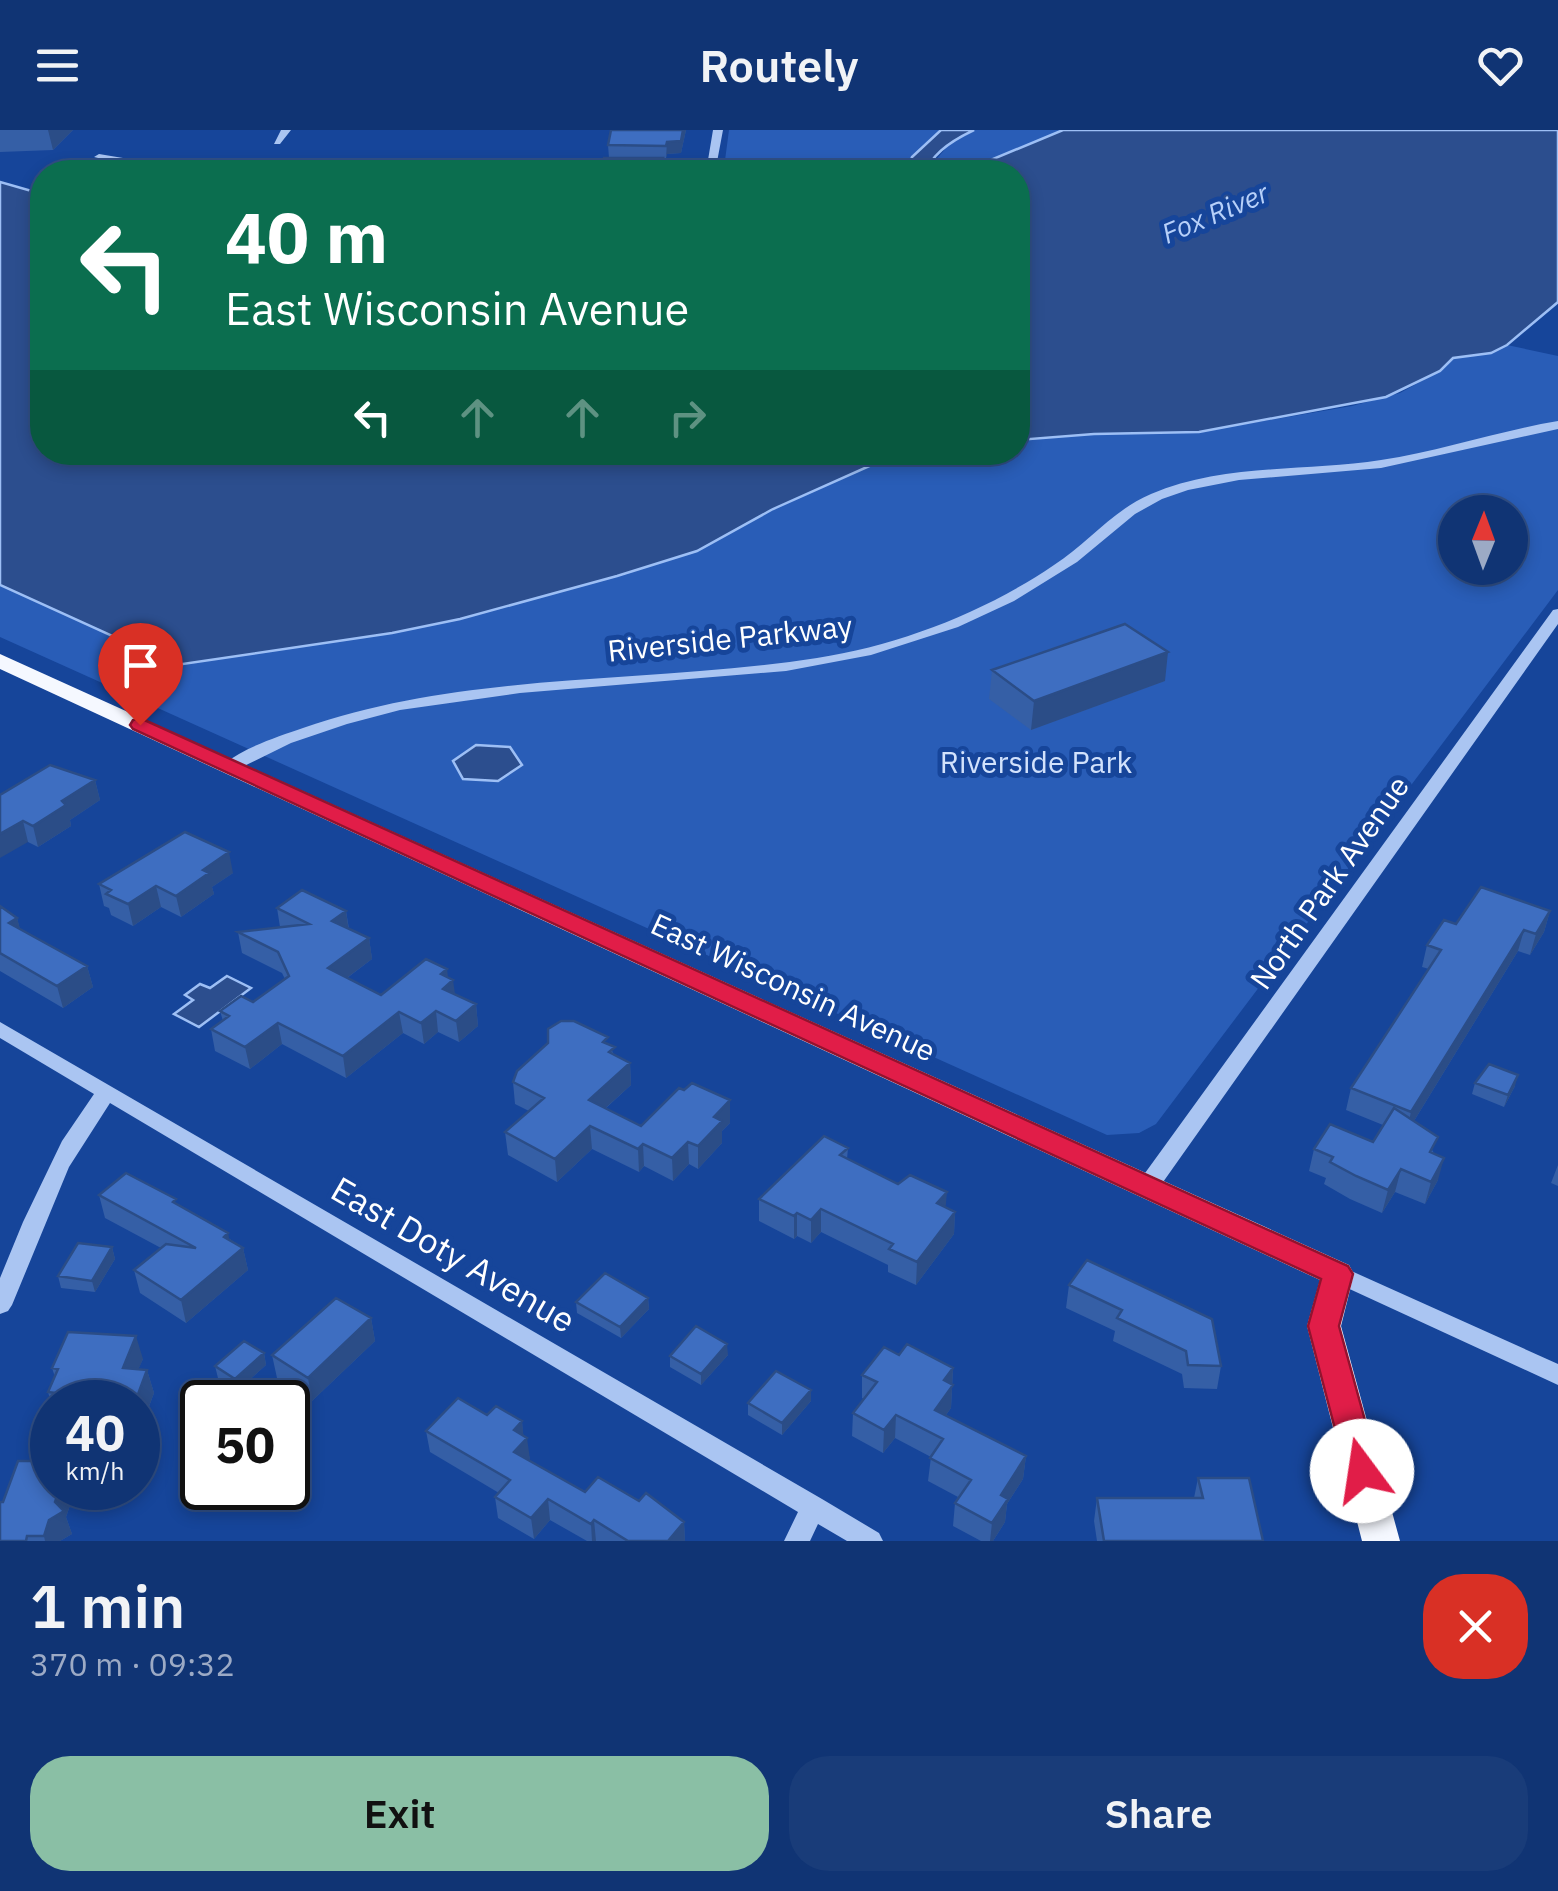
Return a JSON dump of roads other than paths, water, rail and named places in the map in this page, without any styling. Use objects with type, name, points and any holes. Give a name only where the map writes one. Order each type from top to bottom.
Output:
[{"type":"main road","name":"East Wisconsin Avenue","points":[[0,660],[1338,1274]]},
{"type":"main road","points":[[1338,1274],[1324,1326],[1381,1541]]},
{"type":"street","points":[[277,142],[286,130]]},
{"type":"street","points":[[713,160],[718,130]]},
{"type":"street","points":[[99,157],[158,160]]},
{"type":"street","name":"Riverside Parkway","points":[[230,766],[304,731],[442,698],[555,684],[735,671],[848,656],[920,635],[1011,597],[1072,560],[1131,510],[1177,489],[1236,477],[1376,465],[1558,425]]},
{"type":"street","name":"North Park Avenue","points":[[1148,1186],[1558,613]]},
{"type":"street","name":"East Doty Avenue","points":[[0,1028],[870,1541]]},
{"type":"street","points":[[0,1306],[66,1151],[82,1120],[107,1092]]},
{"type":"street","name":"East Wisconsin Avenue","points":[[1338,1274],[1558,1375]]},
{"type":"street","points":[[797,1541],[814,1507]]},
{"type":"water","points":[[941,130],[974,130],[933,160],[911,160]]},
{"type":"water","name":"Fox River","points":[[1063,130],[1558,130],[1558,302],[1507,345],[1491,353],[1453,358],[1440,371],[1386,397],[1199,432],[1030,439],[1030,160],[991,160]]},
{"type":"water","points":[[0,182],[30,191],[30,465],[872,465],[773,509],[697,551],[617,576],[460,619],[392,633],[176,665],[0,585]]},
{"type":"water","points":[[476,745],[510,747],[522,765],[498,781],[463,779],[453,761]]},
{"type":"water","points":[[227,976],[251,988],[199,1027],[174,1014],[193,1000],[185,995],[200,984],[210,988]]},
{"type":"park label","name":"Riverside Park","points":[[1036,763]]}]
